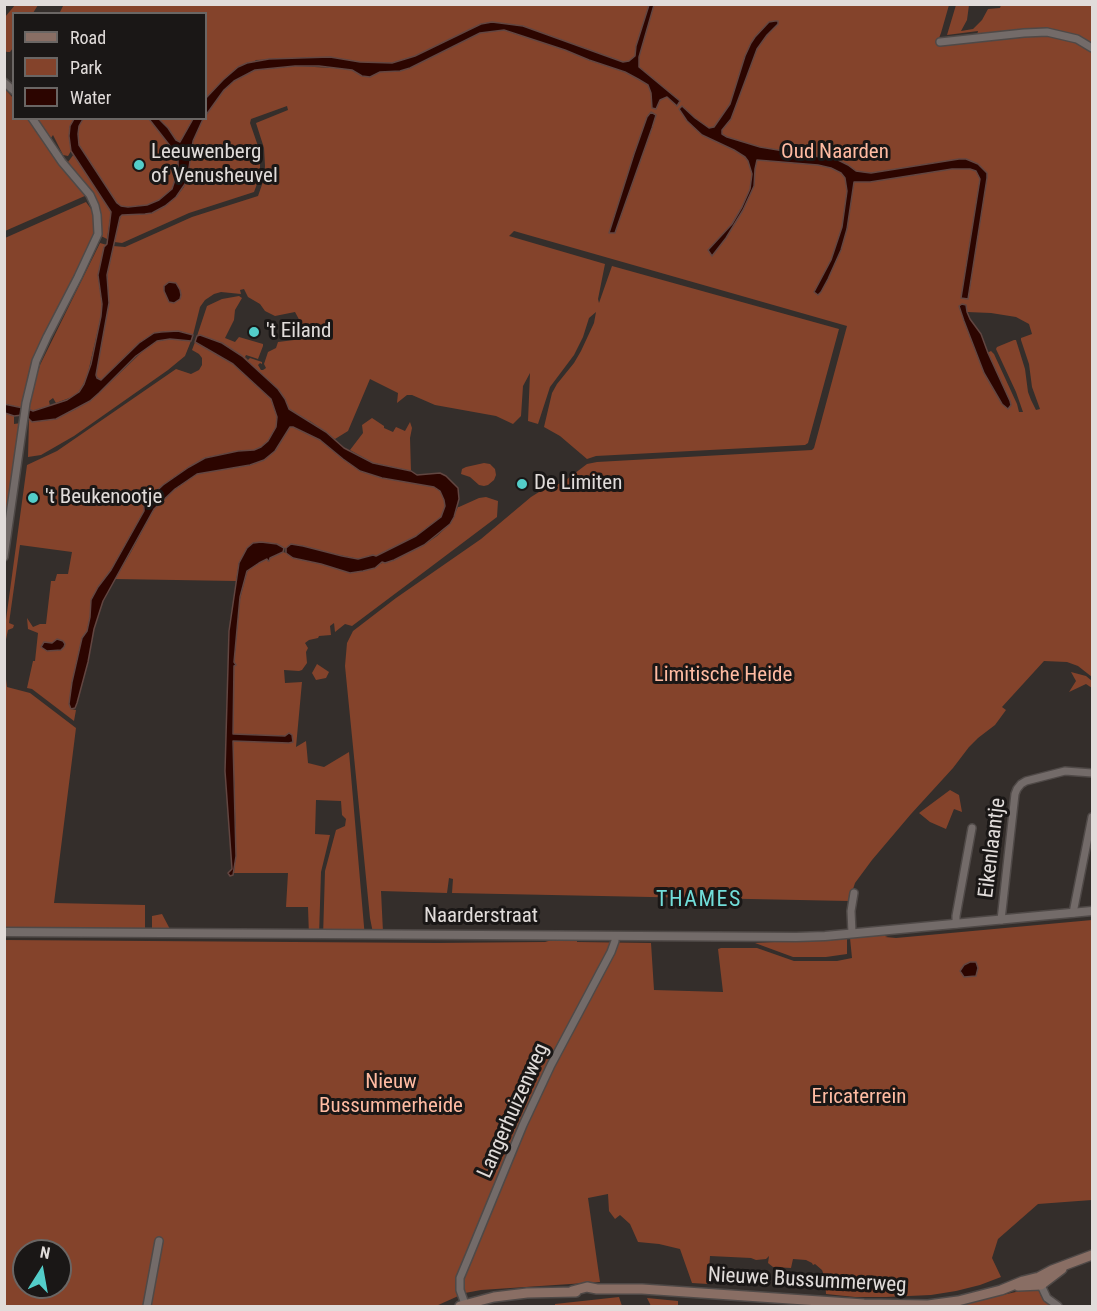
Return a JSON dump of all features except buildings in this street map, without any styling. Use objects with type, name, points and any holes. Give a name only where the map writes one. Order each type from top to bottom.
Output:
[{"type":"main road","points":[[1040,1281],[1069,1265],[1092,1256]]},
{"type":"main road","name":"Nieuwe Bussummerweg","points":[[463,1306],[494,1297],[572,1291],[586,1293],[597,1289],[642,1289],[864,1305],[928,1305],[958,1301],[1040,1281]]},
{"type":"street","points":[[940,42],[1047,32],[1077,39],[1092,48]]},
{"type":"street","points":[[4,557],[26,403],[36,362],[98,234],[97,215],[90,195],[62,162],[33,120]]},
{"type":"street","name":"Eikenlaantje","points":[[1001,920],[1017,789],[1026,781],[1065,771],[1092,773]]},
{"type":"street","points":[[1073,913],[1092,817]]},
{"type":"street","points":[[956,924],[972,828]]},
{"type":"street","points":[[852,933],[850,911],[854,893]]},
{"type":"street","name":"Naarderstraat","points":[[4,932],[796,937],[1092,911]]},
{"type":"street","name":"Langerhuizenweg","points":[[463,1306],[460,1278],[466,1262],[523,1125],[551,1065],[611,951],[615,936]]},
{"type":"street","points":[[147,1306],[159,1241]]},
{"type":"street","points":[[1040,1281],[1047,1298],[1058,1306]]},
{"type":"green space","points":[[62,4],[949,5],[937,43],[977,35],[978,31],[947,35],[956,5],[969,5],[967,20],[961,31],[973,29],[988,9],[1000,8],[1001,5],[1092,5],[1092,677],[1078,666],[1067,662],[1044,661],[1002,707],[1006,710],[995,725],[969,747],[872,860],[855,883],[849,901],[452,893],[453,879],[449,878],[447,893],[381,891],[383,932],[373,933],[345,666],[347,643],[353,631],[481,539],[531,497],[547,487],[562,483],[587,464],[812,450],[847,326],[514,231],[509,236],[605,264],[599,303],[612,266],[839,329],[808,443],[805,445],[596,456],[587,459],[560,436],[544,427],[552,393],[581,351],[594,323],[596,312],[589,318],[574,355],[550,387],[538,424],[528,421],[530,373],[523,386],[521,416],[513,424],[496,416],[435,405],[412,395],[407,395],[397,403],[398,393],[370,379],[348,431],[335,439],[289,409],[278,389],[242,356],[200,335],[197,336],[207,306],[222,299],[239,296],[242,298],[225,338],[235,342],[239,337],[263,344],[258,359],[246,355],[245,357],[248,360],[250,358],[262,362],[258,365],[261,370],[266,368],[264,364],[268,352],[276,348],[278,342],[302,339],[302,325],[295,312],[275,316],[248,297],[244,289],[240,290],[241,294],[221,292],[205,300],[200,307],[193,335],[178,331],[154,334],[139,343],[105,377],[99,380],[96,375],[108,285],[107,275],[113,246],[125,247],[192,217],[258,196],[264,179],[265,166],[264,148],[256,123],[288,110],[287,106],[251,119],[250,123],[260,158],[260,176],[254,192],[189,213],[122,243],[114,242],[121,215],[152,213],[176,197],[184,187],[193,141],[201,122],[207,120],[207,113],[213,104],[234,81],[255,70],[295,66],[333,68],[315,58],[256,60],[207,100],[207,12],[60,12]],"holes":[[[966,305],[967,312],[1016,317],[1029,324],[1032,334],[1021,340],[1029,364],[1032,387],[1040,409],[1036,410],[1028,392],[1025,369],[1016,340],[996,349],[1023,412],[1019,412],[991,351],[987,353],[1011,405],[1002,404],[984,373],[959,306]]]},
{"type":"green space","points":[[15,5],[38,5],[34,12],[12,12],[12,49],[10,52],[5,51],[5,17]]},
{"type":"green space","points":[[4,88],[12,97],[12,120],[73,120],[70,126],[71,151],[68,156],[63,155],[53,135],[47,144],[87,195],[5,231]]},
{"type":"green space","points":[[82,120],[152,120],[178,156],[178,170],[172,189],[159,200],[147,205],[121,206],[79,145],[79,126]]},
{"type":"green space","points":[[160,120],[194,120],[181,142],[176,140]]},
{"type":"green space","points":[[74,154],[111,212],[107,239],[99,235],[88,189],[68,162]]},
{"type":"green space","points":[[86,202],[94,213],[95,231],[90,245],[50,328],[23,408],[5,404],[5,238]]},
{"type":"green space","points":[[100,243],[107,245],[98,275],[102,304],[101,316],[87,377],[79,392],[72,397],[56,403],[53,398],[49,401],[50,406],[30,411],[26,408],[40,365]]},
{"type":"green space","points":[[170,339],[191,341],[185,356],[74,436],[41,455],[28,457],[29,419],[32,422],[55,419],[76,409],[99,393],[145,349],[157,341]]},
{"type":"green space","points":[[195,342],[233,364],[271,399],[277,417],[276,427],[268,441],[261,447],[205,458],[163,485],[148,499],[91,488],[91,491],[140,500],[144,505],[144,511],[111,570],[91,600],[87,631],[82,638],[72,682],[71,709],[76,710],[74,721],[32,689],[27,688],[33,661],[35,661],[38,633],[28,629],[27,618],[33,627],[46,624],[51,581],[55,581],[57,574],[68,574],[72,552],[20,545],[9,623],[14,625],[8,630],[5,644],[5,627],[27,465],[57,451],[176,369],[191,374],[199,370],[202,358],[192,350]]},
{"type":"green space","points":[[5,413],[14,416],[14,424],[21,423],[5,540]]},
{"type":"green space","points":[[372,418],[393,432],[396,427],[405,431],[410,422],[412,428],[411,471],[373,463],[350,450],[363,433],[362,425]]},
{"type":"green space","points":[[290,427],[320,440],[360,471],[434,487],[440,491],[444,500],[444,512],[441,517],[416,536],[376,556],[359,559],[289,545],[284,548],[277,544],[261,542],[239,563],[236,581],[115,579],[154,509],[175,489],[197,474],[257,463],[281,442]]},
{"type":"green space","points":[[490,464],[495,469],[494,480],[488,485],[479,485],[470,477],[461,474],[462,469],[466,467]]},
{"type":"green space","points":[[486,497],[498,501],[497,517],[352,626],[345,624],[335,632],[334,623],[330,626],[331,635],[319,636],[305,643],[308,648],[307,663],[302,670],[284,670],[285,683],[302,682],[296,747],[306,741],[308,763],[324,767],[349,752],[365,938],[323,937],[325,871],[336,830],[345,826],[346,819],[342,815],[341,801],[316,800],[315,834],[330,835],[321,872],[319,936],[309,936],[308,907],[286,907],[288,873],[234,873],[236,844],[233,741],[289,743],[285,736],[233,734],[233,666],[236,664],[234,663],[239,603],[247,572],[252,566],[267,559],[268,561],[283,552],[293,558],[321,564],[379,564],[394,560],[437,536],[450,524],[458,507]]},
{"type":"green space","points":[[317,664],[329,672],[326,678],[316,680],[312,673]]},
{"type":"green space","points":[[1071,672],[1086,676],[1092,681],[1092,688],[1086,684],[1069,692],[1076,681]]},
{"type":"green space","points":[[4,676],[7,687],[30,693],[76,728],[54,903],[145,905],[145,931],[5,929]]},
{"type":"green space","points":[[950,790],[959,795],[962,812],[954,809],[946,829],[930,822],[919,813]]},
{"type":"green space","points":[[162,914],[172,933],[152,932],[152,916]]},
{"type":"green space","points":[[1092,920],[1092,1200],[1038,1204],[998,1239],[992,1258],[1001,1277],[980,1285],[931,1295],[855,1297],[826,1294],[822,1270],[806,1260],[793,1259],[791,1268],[773,1267],[768,1263],[769,1256],[766,1259],[756,1260],[710,1256],[708,1284],[692,1283],[680,1249],[638,1242],[630,1224],[620,1215],[615,1219],[609,1211],[608,1194],[588,1198],[600,1282],[481,1290],[465,1293],[436,1306],[5,1306],[5,940],[437,943],[545,942],[555,939],[577,939],[577,942],[651,943],[654,990],[723,992],[718,949],[757,948],[794,961],[837,961],[852,958],[850,938],[853,936],[888,936],[885,937],[896,938]]},
{"type":"green space","points":[[847,938],[847,954],[826,957],[793,957],[755,943]]},
{"type":"green space","points":[[1029,1289],[1039,1289],[1041,1296],[1054,1306],[954,1306]]},
{"type":"green space","points":[[619,1297],[622,1306],[555,1306],[555,1304]]},
{"type":"green space","points":[[647,1298],[678,1301],[678,1306],[651,1306]]},
{"type":"water","points":[[649,5],[654,5],[639,57],[639,67],[680,101],[677,106],[667,97],[660,100],[656,109],[652,108],[648,85],[625,72],[504,30],[480,33],[410,68],[380,72],[370,77],[362,76],[352,70],[319,66],[255,70],[234,81],[224,90],[207,114],[207,97],[238,67],[247,63],[269,59],[330,57],[360,62],[392,63],[415,56],[481,24],[492,22],[523,26],[623,62],[635,56]]},
{"type":"water","points":[[778,21],[778,24],[757,49],[731,119],[722,130],[722,134],[760,147],[838,160],[856,171],[871,173],[959,159],[978,164],[987,173],[987,178],[968,299],[961,298],[980,179],[976,171],[970,169],[952,169],[870,182],[854,182],[847,229],[841,250],[818,295],[814,292],[831,260],[842,227],[847,191],[845,178],[831,168],[818,165],[757,160],[754,186],[743,210],[712,256],[708,250],[732,224],[742,207],[750,189],[752,174],[745,157],[702,135],[687,121],[679,109],[682,106],[709,128],[714,127],[730,104],[751,43],[769,22]]},
{"type":"water","points":[[651,112],[656,115],[652,128],[615,233],[609,233],[634,154],[647,117]]},
{"type":"water","points":[[73,120],[82,120],[79,126],[79,145],[117,203],[128,207],[147,205],[159,200],[172,189],[178,170],[178,156],[150,120],[160,120],[180,142],[192,120],[203,120],[193,141],[187,181],[176,197],[152,213],[120,217],[107,275],[109,303],[97,378],[101,380],[139,343],[154,333],[178,331],[193,335],[191,341],[170,339],[157,341],[136,356],[90,401],[56,419],[32,422],[25,415],[26,408],[33,411],[67,400],[79,392],[91,364],[101,316],[102,304],[98,275],[104,247],[107,244],[111,212],[71,151],[70,126]]},
{"type":"water","points":[[169,282],[176,283],[180,290],[180,299],[174,303],[169,302],[164,291],[164,286]]},
{"type":"water","points":[[966,305],[970,319],[981,334],[1010,401],[1011,405],[1008,409],[1002,404],[984,373],[959,306]]},
{"type":"water","points":[[197,336],[222,343],[242,356],[278,389],[289,409],[326,432],[344,448],[373,463],[411,471],[417,475],[440,473],[446,476],[458,488],[459,499],[454,517],[450,524],[424,545],[394,560],[382,562],[375,568],[350,573],[293,558],[286,553],[286,548],[291,544],[358,559],[376,556],[416,536],[441,517],[445,506],[440,491],[434,487],[382,478],[360,471],[320,440],[290,427],[275,451],[264,460],[250,465],[197,474],[175,489],[154,509],[103,601],[94,629],[77,703],[75,708],[71,709],[69,704],[72,682],[82,638],[87,631],[91,600],[111,570],[144,511],[144,505],[140,500],[91,490],[92,488],[148,499],[163,485],[205,458],[261,447],[268,441],[276,427],[277,417],[271,399],[233,364],[195,342]]},
{"type":"water","points":[[4,404],[23,408],[22,415],[14,416],[5,413]]},
{"type":"water","points":[[253,543],[277,544],[284,548],[283,552],[270,558],[269,561],[267,559],[247,571],[240,597],[234,662],[236,665],[234,666],[233,734],[285,736],[289,733],[292,735],[293,742],[233,741],[236,856],[233,875],[230,876],[228,873],[232,869],[225,771],[229,631],[239,563],[247,548]]},
{"type":"water","points":[[57,639],[65,644],[61,650],[47,651],[41,647],[44,642],[52,643]]},
{"type":"water","points":[[970,962],[976,962],[978,968],[976,976],[964,977],[960,971]]},
{"type":"place","name":"Leeuwenberg of Venusheuvel","points":[[139,165]]},
{"type":"place","name":"'t Eiland","points":[[254,332]]},
{"type":"place","name":"De Limiten","points":[[522,484]]},
{"type":"place","name":"'t Beukenootje","points":[[33,498]]},
{"type":"district","name":"THAMES","points":[[699,900]]},
{"type":"park label","name":"Oud Naarden","points":[[835,153]]},
{"type":"park label","name":"Limitische Heide","points":[[723,676]]},
{"type":"park label","name":"Nieuw Bussummerheide","points":[[391,1095]]},
{"type":"park label","name":"Ericaterrein","points":[[859,1098]]}]
